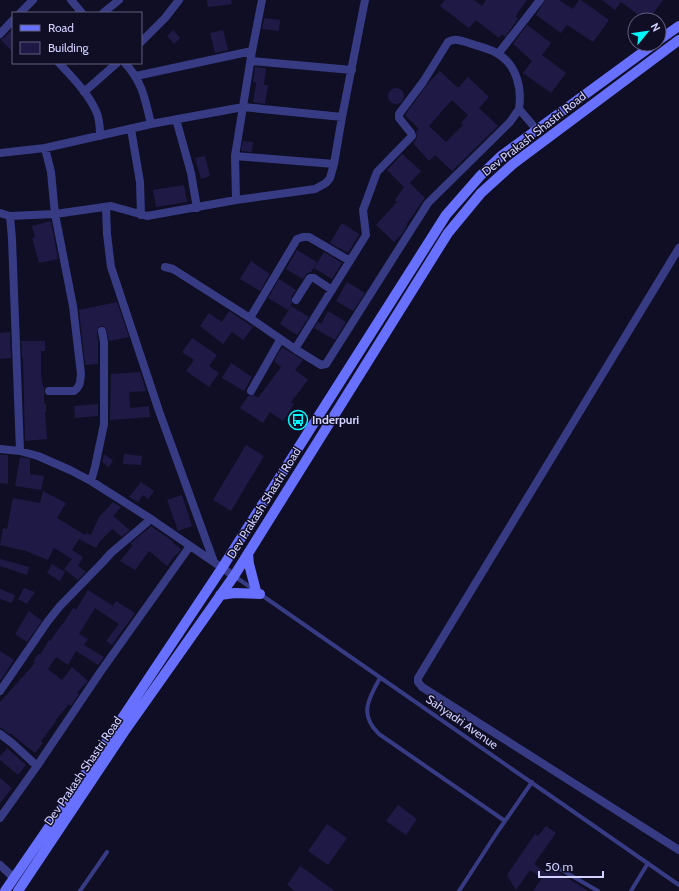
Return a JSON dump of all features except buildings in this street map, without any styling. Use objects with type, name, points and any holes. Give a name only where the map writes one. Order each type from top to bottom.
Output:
[{"type":"street","points":[[21,12],[33,0]]},
{"type":"street","points":[[71,0],[81,12]]},
{"type":"street","points":[[104,12],[119,0]]},
{"type":"street","points":[[142,41],[165,18],[180,0]]},
{"type":"street","points":[[236,200],[234,173],[235,156],[262,0]]},
{"type":"street","points":[[0,213],[10,216],[55,214],[106,207],[117,207],[147,216],[236,200],[315,189],[326,183],[330,178],[334,164],[365,0]]},
{"type":"street","points":[[498,54],[540,0]]},
{"type":"street","points":[[0,34],[12,21]]},
{"type":"street","points":[[667,34],[679,26]]},
{"type":"street","points":[[165,267],[175,271],[250,318],[280,340],[321,365],[326,364],[428,203],[510,122],[519,109],[520,89],[517,77],[511,67],[498,54],[459,40],[448,42],[423,82],[399,114],[399,118],[412,136],[376,175],[363,210],[366,235],[295,349]]},
{"type":"street","name":"Dev Prakash Shastri Road","points":[[18,891],[126,729],[234,576],[448,233],[481,193],[513,164],[679,40]]},
{"type":"street","points":[[136,76],[252,51]]},
{"type":"street","name":"Dev Prakash Shastri Road","points":[[5,891],[73,792],[218,565],[446,215],[481,174],[501,156],[643,52]]},
{"type":"street","points":[[251,61],[352,70]]},
{"type":"street","points":[[60,64],[84,92],[97,112],[100,136]]},
{"type":"street","points":[[84,92],[116,64]]},
{"type":"street","points":[[126,64],[142,86],[151,124]]},
{"type":"street","points":[[0,153],[45,148],[151,124],[243,107],[342,117]]},
{"type":"street","points":[[519,109],[537,130]]},
{"type":"street","points":[[176,119],[191,173],[197,208]]},
{"type":"street","points":[[131,129],[140,182],[141,215]]},
{"type":"street","points":[[45,148],[51,172],[55,214],[74,306],[81,374],[80,384],[74,391],[49,391]]},
{"type":"street","points":[[235,156],[334,164]]},
{"type":"street","points":[[106,207],[107,234],[111,267],[159,412],[218,565]]},
{"type":"street","points":[[10,216],[20,451]]},
{"type":"street","points":[[250,318],[297,240],[300,238],[309,236],[350,261]]},
{"type":"street","points":[[679,248],[418,678],[418,682],[422,687],[679,850]]},
{"type":"street","points":[[296,300],[310,278],[314,278],[332,290]]},
{"type":"street","points":[[91,481],[104,424],[104,342],[102,331]]},
{"type":"street","points":[[251,390],[280,340]]},
{"type":"street","points":[[0,449],[20,451],[38,456],[91,481],[151,519],[234,576]]},
{"type":"street","points":[[0,691],[60,606],[111,553],[151,519]]},
{"type":"street","points":[[0,818],[101,671],[190,546]]},
{"type":"street","points":[[220,595],[235,593],[258,593],[248,564],[248,554]]},
{"type":"street","points":[[0,734],[37,766]]},
{"type":"street","points":[[0,865],[14,878]]},
{"type":"lane","name":"Sahyadri Avenue","points":[[234,576],[679,885]]},
{"type":"lane","points":[[380,678],[370,696],[367,711],[368,720],[372,728],[505,821]]},
{"type":"lane","points":[[459,891],[532,782]]},
{"type":"lane","points":[[80,891],[107,852]]},
{"type":"lane","points":[[631,891],[648,863]]},
{"type":"lane","points":[[552,865],[598,891]]},
{"type":"place","name":"Inderpuri","points":[[298,420]]}]
